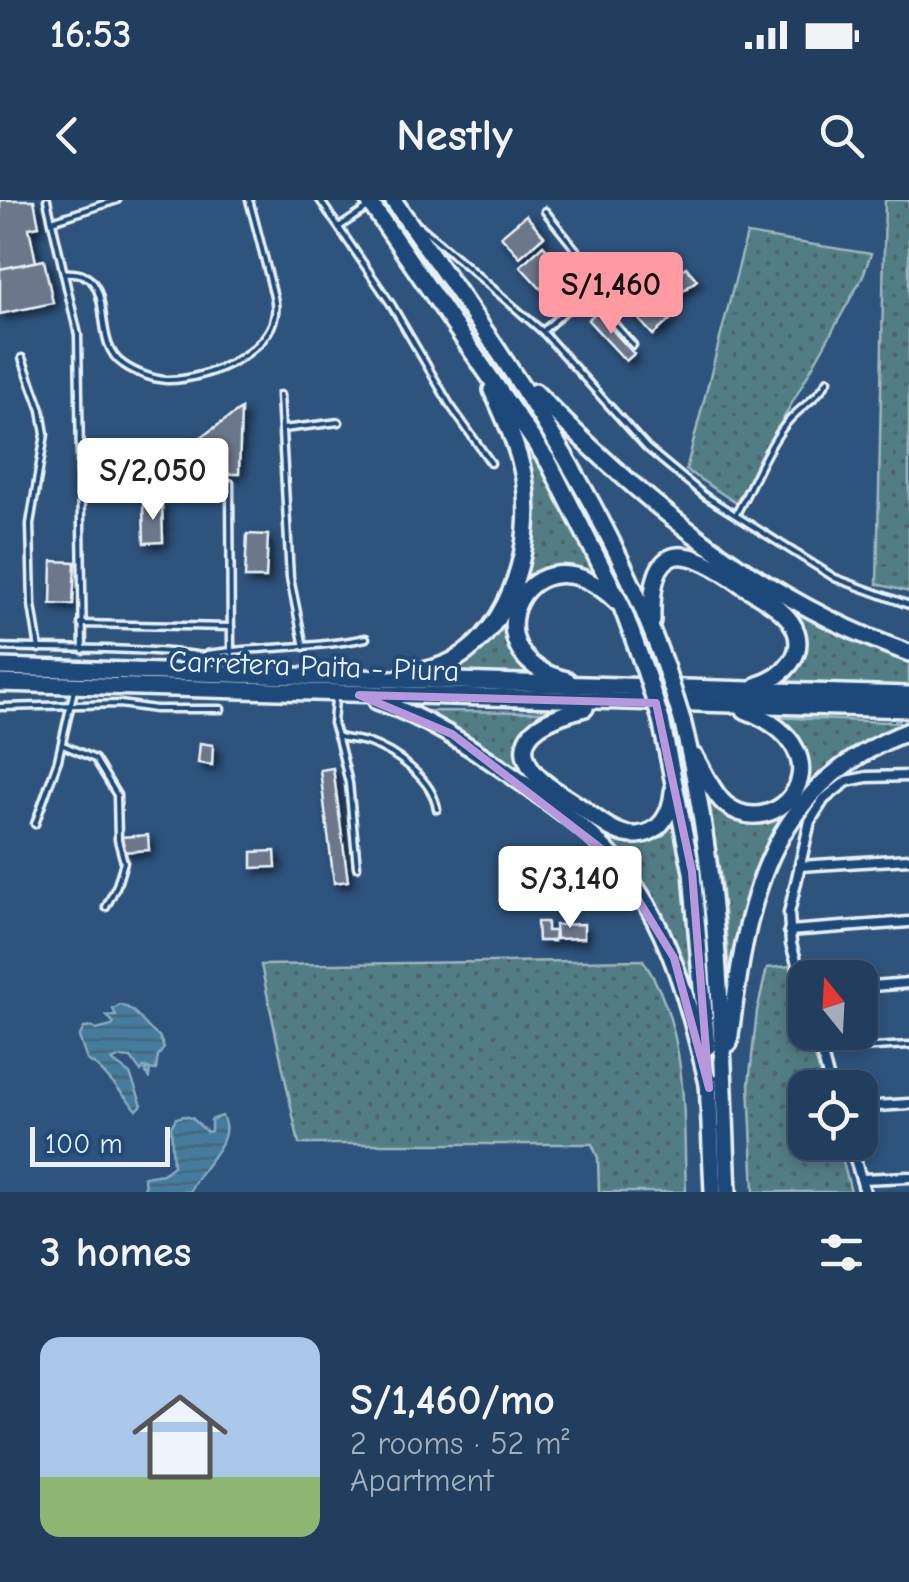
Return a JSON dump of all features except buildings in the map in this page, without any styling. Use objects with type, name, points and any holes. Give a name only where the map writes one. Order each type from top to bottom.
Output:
[{"type":"highway","points":[[393,200],[512,368],[592,502],[652,630],[666,669],[688,744],[708,848],[716,1088],[713,1192]]},
{"type":"highway","points":[[370,203],[550,463],[622,607],[646,670],[661,720],[692,872],[728,1192]]},
{"type":"highway","points":[[362,688],[455,660],[484,634],[513,586],[525,534],[524,478],[516,448],[474,350]]},
{"type":"highway","points":[[512,368],[602,458],[708,546],[746,573],[815,612],[909,653]]},
{"type":"highway","points":[[652,630],[653,584],[662,565],[685,556],[708,562],[782,612],[797,634],[795,657],[784,672],[744,690]]},
{"type":"highway","points":[[622,607],[595,582],[569,573],[555,574],[536,582],[516,608],[515,640],[527,662],[546,674],[595,686],[909,694]]},
{"type":"highway","name":"Carretera Paita - Piura","points":[[0,667],[234,667],[362,688],[625,703],[909,710]]},
{"type":"highway","name":"Carretera Paita - Piura","points":[[0,683],[335,694],[362,688],[595,686]]},
{"type":"highway","points":[[362,688],[452,734],[574,822],[612,856],[650,908],[674,958],[716,1088]]},
{"type":"highway","points":[[603,702],[551,717],[536,727],[527,751],[536,775],[610,826],[631,835],[650,832],[666,817],[672,804],[674,779]]},
{"type":"highway","points":[[688,744],[714,791],[728,806],[758,814],[784,804],[800,781],[796,747],[776,726],[732,706]]},
{"type":"highway","points":[[716,1088],[745,938],[760,884],[776,846],[798,808],[826,778],[862,752],[909,731]]},
{"type":"street","points":[[797,960],[789,931],[791,901],[810,821],[824,799],[840,785],[857,778],[909,776]]},
{"type":"street","points":[[800,866],[909,859]]},
{"type":"street","points":[[789,931],[909,922]]},
{"type":"street","points":[[878,986],[909,983]]},
{"type":"street","points":[[821,1050],[826,1070]]},
{"type":"street","points":[[878,1107],[909,1104]]},
{"type":"street","points":[[856,1160],[865,1192]]},
{"type":"street","points":[[862,1179],[909,1177]]},
{"type":"lane","points":[[47,200],[78,335],[83,650]]},
{"type":"lane","points":[[52,222],[117,200]]},
{"type":"lane","points":[[64,273],[81,272],[94,283],[110,352],[120,363],[168,380],[230,364],[264,340],[277,306],[249,200]]},
{"type":"lane","points":[[320,200],[491,463]]},
{"type":"lane","points":[[339,228],[370,203]]},
{"type":"lane","points":[[542,331],[600,280],[545,210]]},
{"type":"lane","points":[[404,215],[542,331],[647,448],[705,496],[835,578],[909,605]]},
{"type":"lane","points":[[586,293],[633,345]]},
{"type":"lane","points":[[22,358],[42,410],[45,434],[30,524],[32,605],[39,649]]},
{"type":"lane","points":[[735,514],[783,428],[802,407],[814,401],[828,380]]},
{"type":"lane","points":[[280,395],[290,578],[304,647]]},
{"type":"lane","points":[[283,429],[339,422]]},
{"type":"lane","points":[[197,655],[234,667],[230,482]]},
{"type":"lane","points":[[81,624],[231,627]]},
{"type":"lane","points":[[0,647],[197,655],[366,638]]},
{"type":"lane","points":[[34,824],[62,746],[76,686]]},
{"type":"lane","points":[[335,694],[333,723],[349,783],[358,866]]},
{"type":"lane","points":[[0,707],[120,704],[155,709],[222,709]]},
{"type":"lane","points":[[337,736],[366,742],[390,753],[423,781],[435,796],[438,810]]},
{"type":"lane","points":[[62,746],[95,759],[116,796],[118,840],[124,862],[106,906]]},
{"type":"lane","points":[[878,1047],[909,1045]]},
{"type":"highlighted area","points":[[359,695],[656,703],[692,872],[709,1088],[674,958],[612,857],[452,734]]},
{"type":"green space","points":[[885,200],[909,200],[909,592],[877,584]]},
{"type":"green space","points":[[747,234],[871,254],[862,278],[736,503],[686,470]]},
{"type":"green space","points":[[515,428],[568,512],[602,583],[579,571],[558,568],[536,575],[516,591],[523,568]]},
{"type":"green space","points":[[770,595],[909,658],[909,687],[784,684],[803,660],[806,637],[793,616]]},
{"type":"green space","points":[[509,607],[513,647],[522,662],[539,676],[438,673]]},
{"type":"green space","points":[[428,711],[544,712],[536,717],[522,739],[547,792],[431,716]]},
{"type":"green space","points":[[771,717],[909,726],[861,746],[803,791],[808,768],[803,748],[790,730]]},
{"type":"green space","points":[[707,796],[716,807],[736,817],[758,816],[793,804],[769,848],[753,891],[731,985],[721,879]]},
{"type":"green space","points":[[560,801],[606,834],[635,844],[649,841],[663,830],[675,810],[696,1005],[664,923]]},
{"type":"green space","points":[[643,960],[669,1014],[676,1043],[681,1072],[686,1192],[599,1192],[598,1158],[592,1144],[299,1144],[261,965]]},
{"type":"green space","points":[[788,966],[788,1050],[813,1050],[819,1070],[788,1070],[788,1160],[843,1160],[851,1192],[754,1192],[749,1084],[757,1011],[767,968]]},
{"type":"water","points":[[120,1005],[132,1010],[159,1036],[164,1048],[156,1070],[150,1069],[149,1077],[145,1071],[148,1068],[141,1072],[131,1058],[112,1061],[130,1074],[142,1105],[137,1110],[87,1060],[79,1037],[84,1028],[112,1026],[114,1023],[107,1016],[116,1016],[113,1009]]},
{"type":"water","points":[[184,1116],[207,1132],[211,1131],[211,1120],[222,1116],[225,1135],[221,1145],[190,1192],[145,1192],[144,1177],[163,1174],[173,1166],[171,1127],[176,1118]]}]
